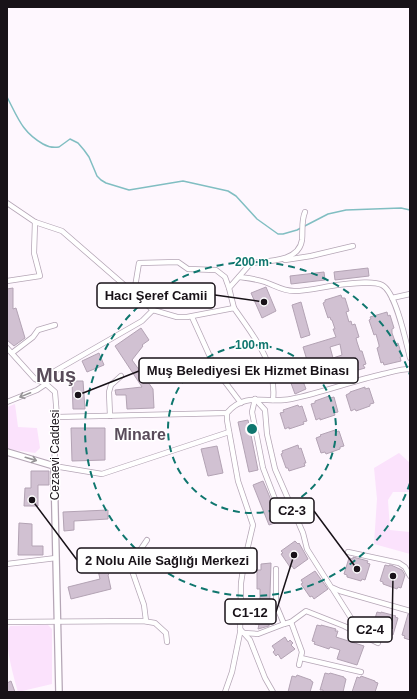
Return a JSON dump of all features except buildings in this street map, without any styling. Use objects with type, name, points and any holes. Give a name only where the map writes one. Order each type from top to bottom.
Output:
[{"type":"street","points":[[7,203],[35,222],[62,231],[153,310],[177,317],[192,317],[234,308]]},
{"type":"street","points":[[276,260],[288,257],[298,250],[302,240],[304,214]]},
{"type":"street","points":[[7,281],[40,276],[34,253],[35,222]]},
{"type":"street","points":[[230,288],[238,276],[251,263],[312,256],[353,246]]},
{"type":"street","points":[[134,294],[139,263],[178,262],[188,269],[216,270],[225,277],[230,288],[234,308],[264,352],[274,391],[274,400]]},
{"type":"street","points":[[57,417],[227,413],[241,403],[255,399],[284,401],[307,396],[373,376],[409,368],[410,359],[398,312],[390,292],[383,286],[374,283],[337,285],[295,291],[283,290],[264,282],[238,276]]},
{"type":"street","points":[[392,298],[410,294]]},
{"type":"street","points":[[7,402],[36,390],[46,384],[55,371],[142,321],[153,310]]},
{"type":"street","points":[[192,317],[216,370],[241,403]]},
{"type":"street","points":[[12,353],[33,337],[38,330],[55,324]]},
{"type":"street","points":[[7,348],[35,379],[46,384]]},
{"type":"street","points":[[110,416],[109,392],[111,385],[121,376]]},
{"type":"street","name":"Cezaevi Caddesi","points":[[46,384],[55,392],[57,417],[54,466],[59,692]]},
{"type":"street","points":[[255,399],[252,412],[263,468],[280,512]]},
{"type":"street","points":[[255,399],[265,410],[267,434],[275,469],[303,533],[307,549],[351,618],[353,627],[344,626]]},
{"type":"street","points":[[225,692],[232,672],[240,633],[241,583],[253,525],[238,481],[227,413]]},
{"type":"street","points":[[7,452],[54,466],[102,474],[229,432]]},
{"type":"street","points":[[146,621],[144,605],[130,565],[147,540]]},
{"type":"street","points":[[348,552],[399,563],[405,567],[410,576]]},
{"type":"street","points":[[7,564],[56,558]]},
{"type":"street","points":[[276,569],[276,605],[284,624]]},
{"type":"street","points":[[331,586],[340,591],[410,612]]},
{"type":"street","points":[[244,633],[258,634],[291,622],[306,611],[344,626],[378,643]]},
{"type":"street","points":[[7,622],[97,620],[146,621],[155,623],[166,633],[167,642]]},
{"type":"street","points":[[291,622],[302,652],[299,665]]},
{"type":"street","points":[[239,628],[250,640],[265,678],[273,692]]},
{"type":"street","points":[[301,658],[361,672]]},
{"type":"shaded area","points":[[15,404],[18,427],[37,428],[40,448],[35,453],[7,449],[7,407]]},
{"type":"shaded area","points":[[399,453],[410,463],[410,492],[393,492],[388,500],[390,530],[410,532],[410,554],[374,544],[377,499],[374,468]]},
{"type":"shaded area","points":[[48,625],[52,629],[52,684],[18,692],[8,648],[7,639],[10,626]]},
{"type":"waterway","points":[[7,97],[21,124],[30,135],[43,144],[51,147],[59,147],[70,139],[78,143],[89,157],[97,176],[106,183],[129,190],[183,181],[228,191],[236,196],[257,219],[278,234],[297,230],[328,214],[346,210],[401,208],[410,210]]},
{"type":"place","name":"Hacı Şeref Camii","points":[[264,302]]},
{"type":"place","name":"Muş Belediyesi Ek Hizmet Binası","points":[[78,395]]},
{"type":"place","name":"2 Nolu Aile Sağlığı Merkezi","points":[[32,500]]},
{"type":"place","name":"C1-12","points":[[294,555]]},
{"type":"place","name":"C2-3","points":[[357,569]]},
{"type":"place","name":"C2-4","points":[[393,576]]},
{"type":"district","name":"Muş","points":[[56,375]]},
{"type":"district","name":"Minare","points":[[140,434]]}]
